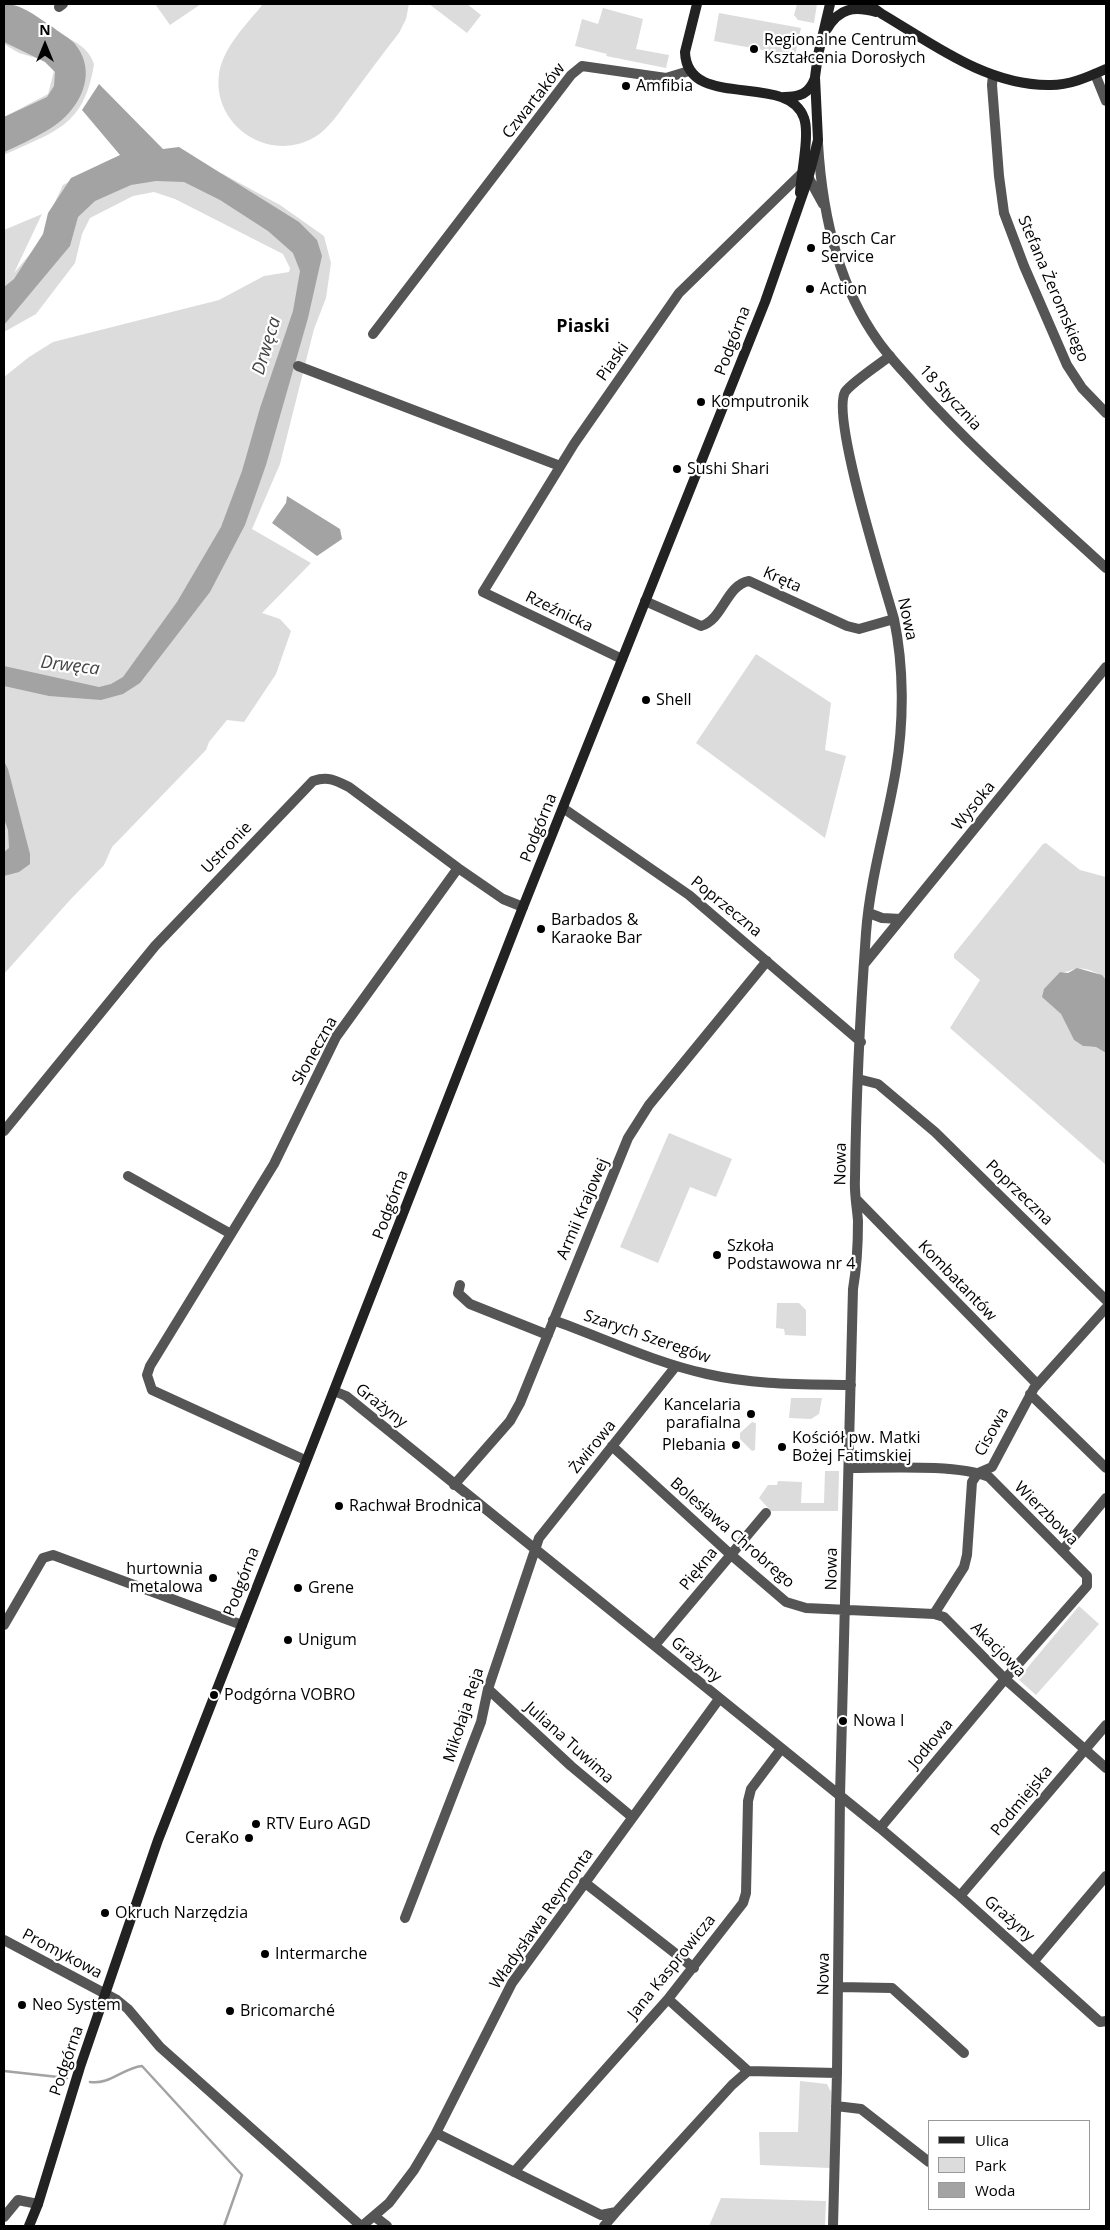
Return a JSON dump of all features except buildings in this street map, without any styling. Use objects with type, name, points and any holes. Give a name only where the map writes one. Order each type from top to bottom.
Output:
[{"type":"main road","points":[[697,4],[685,52],[689,71],[706,83],[784,97],[798,96],[811,88],[830,4]]},
{"type":"main road","points":[[868,4],[974,67],[993,75],[1025,83],[1049,86],[1069,83],[1106,69]]},
{"type":"main road","points":[[822,38],[834,18],[840,12],[856,8],[882,14]]},
{"type":"main road","points":[[804,176],[818,140],[815,77]]},
{"type":"main road","points":[[784,97],[799,108],[805,119],[807,128],[802,163],[804,176]]},
{"type":"main road","name":"Podgórna","points":[[29,2226],[38,2204],[54,2148],[158,1840],[305,1460],[334,1391],[523,907],[765,302],[799,202],[804,176]]},
{"type":"street","name":"Czwartaków","points":[[373,334],[571,75],[582,66],[666,78],[689,71]]},
{"type":"street","points":[[1095,74],[1106,101]]},
{"type":"street","name":"Stefana Żeromskiego","points":[[993,75],[998,167],[1004,213],[1024,266],[1068,365],[1082,388],[1106,413]]},
{"type":"street","name":"18 Stycznia","points":[[818,140],[827,212],[841,265],[868,325],[890,356],[952,426],[1106,568]]},
{"type":"street","name":"18 Stycznia","points":[[804,176],[827,212]]},
{"type":"street","name":"Piaski","points":[[483,592],[560,466],[679,293],[739,232],[804,176]]},
{"type":"street","name":"Nowa","points":[[833,2226],[839,1987],[840,1796],[853,1289],[857,1254],[854,1182],[858,1079],[869,913],[900,734],[898,640],[894,618],[856,486],[847,443],[844,393],[890,356]]},
{"type":"street","points":[[298,366],[560,466]]},
{"type":"street","name":"Kręta","points":[[645,601],[700,626],[710,622],[741,584],[749,581],[847,626],[859,629],[894,618]]},
{"type":"street","name":"Rzeźnicka","points":[[483,592],[622,660]]},
{"type":"street","name":"Wysoka","points":[[865,963],[1106,667]]},
{"type":"street","name":"Ustronie","points":[[4,1131],[155,946],[313,781],[324,777],[332,778],[349,787],[458,868],[504,898],[523,907]]},
{"type":"street","name":"Poprzeczna","points":[[563,808],[688,895],[861,1042]]},
{"type":"street","name":"Słoneczna","points":[[305,1460],[152,1390],[146,1375],[274,1164],[336,1037],[458,868]]},
{"type":"street","points":[[869,913],[882,918],[901,919]]},
{"type":"street","name":"Armii Krajowej","points":[[454,1484],[510,1420],[520,1403],[628,1138],[649,1105],[767,961]]},
{"type":"street","name":"Poprzeczna","points":[[858,1079],[878,1084],[935,1132],[1106,1300]]},
{"type":"street","points":[[128,1176],[231,1234]]},
{"type":"street","name":"Kombatantów","points":[[856,1198],[1037,1384]]},
{"type":"street","points":[[460,1285],[458,1293],[470,1304],[548,1335]]},
{"type":"street","name":"Cisowa","points":[[934,1614],[964,1567],[967,1555],[972,1482],[978,1473],[992,1467],[1037,1384],[1106,1308]]},
{"type":"street","name":"Szarych Szeregów","points":[[553,1320],[676,1366],[707,1374],[766,1384],[851,1385]]},
{"type":"street","name":"Żwirowa","points":[[534,1548],[539,1538],[676,1366]]},
{"type":"street","name":"Grażyny","points":[[334,1391],[346,1396],[880,1828],[1034,1961],[1100,2022],[1106,2021]]},
{"type":"street","points":[[1030,1394],[1106,1468]]},
{"type":"street","name":"Bolesława Chrobrego","points":[[612,1446],[730,1554],[786,1602],[806,1608],[846,1610]]},
{"type":"street","name":"Wierzbowa","points":[[849,1468],[957,1470],[978,1473],[989,1478],[1087,1576],[1088,1586],[1005,1679]]},
{"type":"street","points":[[1062,1550],[1106,1498]]},
{"type":"street","name":"Piękna","points":[[655,1645],[766,1513]]},
{"type":"street","name":"Mikołaja Reja","points":[[405,1918],[481,1722],[488,1689],[534,1548]]},
{"type":"street","points":[[4,1625],[43,1558],[53,1555],[242,1625]]},
{"type":"street","name":"Akacjowa","points":[[846,1610],[944,1616],[1005,1679],[1106,1768]]},
{"type":"street","name":"Jodłowa","points":[[880,1828],[1005,1679]]},
{"type":"street","name":"Juliana Tuwima","points":[[488,1689],[571,1766],[632,1817]]},
{"type":"street","name":"Władysława Reymonta","points":[[106,1994],[128,2009],[160,2046],[362,2226],[389,2203],[436,2133],[512,1983],[719,1699]]},
{"type":"street","name":"Podmiejska","points":[[960,1896],[1106,1725]]},
{"type":"street","name":"Jana Kasprowicza","points":[[514,2172],[668,1999],[743,1903],[746,1893],[748,1801],[751,1789],[781,1749]]},
{"type":"street","points":[[1034,1961],[1106,1876]]},
{"type":"street","points":[[584,1882],[694,1968]]},
{"type":"street","name":"Promykowa","points":[[4,1940],[106,1994]]},
{"type":"street","points":[[839,1987],[892,1988],[964,2053]]},
{"type":"street","points":[[668,1999],[748,2071],[837,2072]]},
{"type":"street","points":[[604,2226],[732,2085],[748,2071]]},
{"type":"street","points":[[836,2106],[861,2109],[928,2161]]},
{"type":"street","points":[[436,2133],[601,2215],[616,2212]]},
{"type":"street","points":[[4,2217],[18,2200],[38,2204]]},
{"type":"street","points":[[374,2216],[387,2226]]},
{"type":"green space","points":[[4,4],[8,4],[37,25],[77,43],[90,56],[94,64],[83,101],[75,114],[52,132],[4,155],[4,117],[48,94],[54,71],[46,61],[19,53],[4,44]]},
{"type":"green space","points":[[155,4],[201,4],[170,25]]},
{"type":"green space","points":[[263,4],[409,4],[406,19],[399,33],[330,124],[313,138],[296,145],[278,146],[262,142],[247,134],[234,123],[224,109],[219,92],[219,74],[225,54]]},
{"type":"green space","points":[[429,4],[467,4],[481,15],[467,33]]},
{"type":"green space","points":[[797,4],[817,4],[814,23],[798,20],[794,15]]},
{"type":"green space","points":[[603,8],[643,19],[636,49],[669,55],[666,68],[606,56],[607,54],[575,46],[582,19],[598,24]]},
{"type":"green space","points":[[719,13],[801,28],[795,56],[714,41]]},
{"type":"green space","points":[[175,157],[223,174],[280,205],[324,236],[331,263],[326,298],[314,329],[280,464],[252,529],[311,563],[262,613],[280,619],[291,631],[276,674],[244,722],[227,720],[209,742],[206,750],[112,847],[104,865],[4,974],[4,377],[29,357],[53,342],[219,300],[264,276],[289,272],[290,268],[283,254],[175,199],[154,192],[133,196],[90,218],[82,234],[75,263],[36,314],[4,332],[4,230],[42,214],[14,273],[45,236],[52,208],[63,185],[114,158]]},
{"type":"green space","points":[[756,654],[831,703],[825,750],[846,756],[825,838],[696,743]]},
{"type":"green space","points":[[1046,843],[1080,870],[1106,877],[1106,980],[1092,971],[1076,969],[1060,972],[1045,989],[1048,1002],[1061,1014],[1074,1040],[1083,1046],[1096,1047],[1106,1053],[1106,1165],[950,1028],[980,980],[954,958],[954,954],[1043,844]]},
{"type":"green space","points":[[669,1133],[732,1159],[716,1197],[690,1187],[658,1263],[620,1247]]},
{"type":"green space","points":[[777,1303],[799,1303],[806,1310],[806,1336],[785,1335],[784,1329],[776,1328]]},
{"type":"green space","points":[[791,1398],[822,1398],[819,1414],[811,1419],[789,1418]]},
{"type":"green space","points":[[752,1422],[756,1423],[755,1450],[752,1451],[740,1439],[740,1433]]},
{"type":"green space","points":[[825,1471],[839,1471],[838,1511],[771,1511],[759,1498],[768,1485],[777,1485],[778,1481],[802,1482],[801,1503],[824,1503]]},
{"type":"green space","points":[[1079,1606],[1099,1624],[1036,1695],[1018,1679]]},
{"type":"green space","points":[[800,2081],[827,2084],[831,2092],[830,2168],[760,2165],[759,2132],[798,2132]]},
{"type":"green space","points":[[721,2198],[826,2201],[825,2226],[709,2226]]},
{"type":"water","points":[[4,4],[18,6],[30,12],[75,44],[81,53],[86,72],[79,100],[66,116],[28,141],[4,152],[4,117],[47,97],[54,86],[55,72],[45,62],[4,42]]},
{"type":"water","points":[[99,84],[163,149],[179,147],[299,222],[317,240],[322,256],[308,318],[266,465],[245,525],[210,592],[140,683],[123,694],[101,700],[49,696],[4,686],[4,666],[99,687],[111,684],[123,677],[177,602],[221,527],[242,471],[260,408],[293,311],[300,271],[293,253],[268,231],[220,200],[184,182],[156,181],[131,185],[95,201],[78,217],[70,246],[4,325],[4,287],[14,279],[43,234],[48,213],[71,178],[120,155],[82,110]]},
{"type":"water","points":[[287,496],[340,529],[342,539],[317,556],[272,523],[286,503]]},
{"type":"water","points":[[4,761],[8,769],[30,854],[30,864],[19,872],[4,876],[4,852],[9,848],[8,830],[4,819]]},
{"type":"water","points":[[1077,968],[1102,975],[1106,980],[1106,1053],[1096,1047],[1083,1046],[1074,1040],[1061,1014],[1042,997],[1044,989],[1060,972],[1068,973]]},
{"type":"waterway","points":[[90,2082],[104,2081],[135,2067],[142,2066],[242,2175],[224,2226]]},
{"type":"waterway","points":[[4,2071],[67,2078]]},
{"type":"place","name":"Regionalne Centrum Kształcenia Dorosłych","points":[[754,49]]},
{"type":"place","name":"Amfibia","points":[[626,86]]},
{"type":"place","name":"Bosch Car Service","points":[[811,248]]},
{"type":"place","name":"Action","points":[[810,289]]},
{"type":"place","name":"Komputronik","points":[[701,402]]},
{"type":"place","name":"Sushi Shari","points":[[677,469]]},
{"type":"place","name":"Shell","points":[[646,700]]},
{"type":"place","name":"Barbados & Karaoke Bar","points":[[541,929]]},
{"type":"place","name":"Szkoła Podstawowa nr 4","points":[[717,1255]]},
{"type":"place","name":"Kancelaria parafialna","points":[[751,1414]]},
{"type":"place","name":"Plebania","points":[[736,1445]]},
{"type":"place","name":"Kościół pw. Matki Bożej Fatimskiej","points":[[782,1447]]},
{"type":"place","name":"Rachwał Brodnica","points":[[339,1506]]},
{"type":"place","name":"hurtownia metalowa","points":[[213,1578]]},
{"type":"place","name":"Grene","points":[[298,1588]]},
{"type":"place","name":"Unigum","points":[[288,1640]]},
{"type":"place","name":"Podgórna VOBRO","points":[[214,1695]]},
{"type":"place","name":"Nowa I","points":[[843,1721]]},
{"type":"place","name":"RTV Euro AGD","points":[[256,1824]]},
{"type":"place","name":"CeraKo","points":[[249,1838]]},
{"type":"place","name":"Okruch Narzędzia","points":[[105,1913]]},
{"type":"place","name":"Intermarche","points":[[265,1954]]},
{"type":"place","name":"Neo System","points":[[22,2005]]},
{"type":"place","name":"Bricomarché","points":[[230,2011]]},
{"type":"district","name":"Piaski","points":[[583,327]]},
{"type":"water label","name":"Drwęca","points":[[267,346]]},
{"type":"water label","name":"Drwęca","points":[[70,666]]}]
